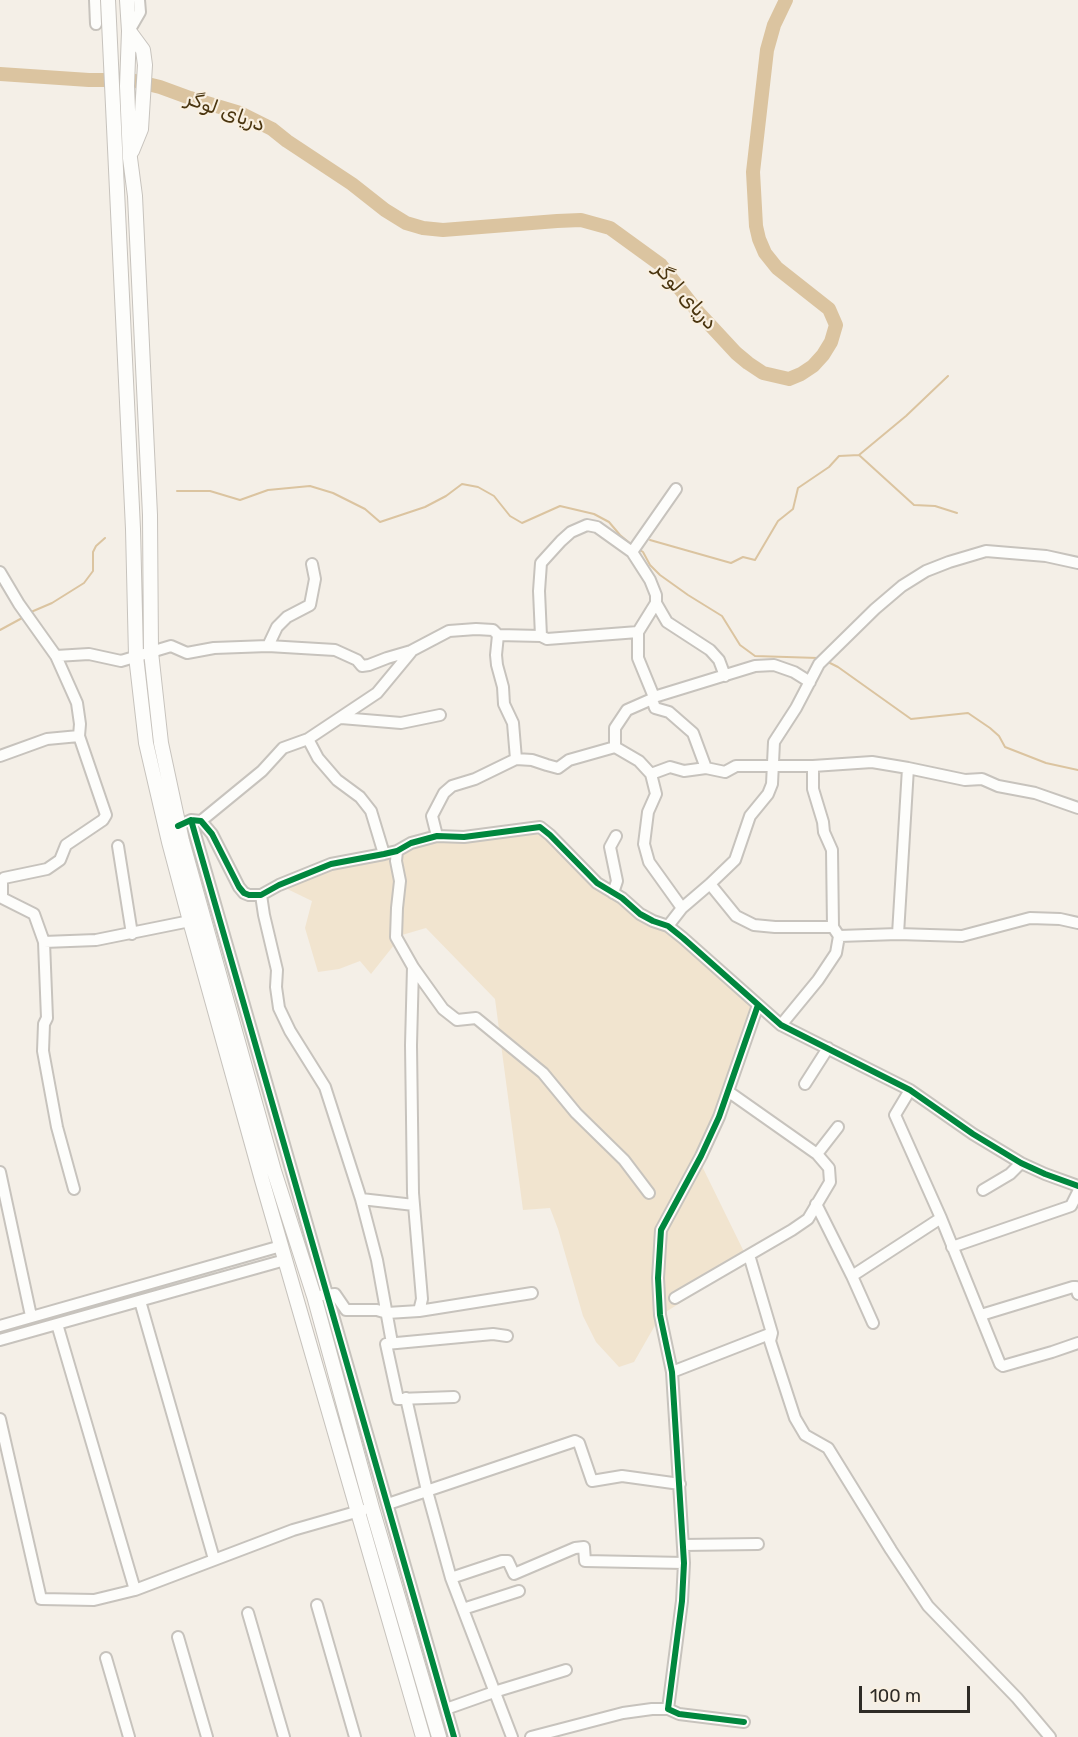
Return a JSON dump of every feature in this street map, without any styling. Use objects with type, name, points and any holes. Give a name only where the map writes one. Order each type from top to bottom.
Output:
[{"type":"main road","points":[[108,0],[132,505],[136,656],[146,743],[190,921],[423,1737]]},
{"type":"main road","points":[[127,0],[130,158],[135,196],[150,515],[151,652],[161,743],[190,822],[274,1171],[321,1295],[372,1508],[439,1737]]},
{"type":"main road","points":[[129,32],[143,50],[145,65],[141,129],[130,158]]},
{"type":"street","points":[[94,0],[96,24]]},
{"type":"street","points":[[129,32],[140,12],[139,0]]},
{"type":"street","points":[[634,548],[676,489]]},
{"type":"street","points":[[541,636],[539,591],[541,563],[572,532],[587,525],[597,527],[634,548],[650,580],[656,595],[656,603],[667,622],[710,650],[719,660],[725,676]]},
{"type":"street","points":[[668,926],[682,908],[735,860],[750,816],[768,795],[772,784],[774,742],[822,661],[875,609],[902,586],[926,571],[986,551],[1046,556],[1078,563]]},
{"type":"street","points":[[268,646],[277,627],[287,617],[310,605],[315,579],[312,564]]},
{"type":"street","points":[[0,572],[19,604],[56,656],[77,703],[80,736],[106,815],[103,820],[66,845],[60,860],[47,869],[4,878],[2,882],[1,897],[34,914],[44,942],[46,1018],[43,1051],[57,1127],[74,1189]]},
{"type":"street","points":[[656,603],[638,632],[638,658],[655,708],[669,712],[693,733],[706,768]]},
{"type":"street","points":[[56,656],[89,654],[120,661],[171,645],[187,653],[214,648],[268,646],[335,650],[357,660],[362,666],[411,651],[449,632],[493,630],[498,635],[541,636],[547,639],[638,632]]},
{"type":"street","points":[[498,635],[497,665],[503,687],[504,704],[513,723],[516,759]]},
{"type":"street","points":[[411,651],[377,693],[308,739],[283,748],[262,771],[190,822],[212,834],[244,893],[261,895],[279,885],[331,864],[397,851],[411,843],[437,836],[464,837],[540,827],[597,883],[622,898],[640,914],[668,926],[781,1025],[910,1090],[973,1134],[1021,1163],[1078,1186]]},
{"type":"street","points":[[615,747],[615,728],[627,710],[653,698],[755,666],[774,665],[794,672],[810,682]]},
{"type":"street","points":[[341,718],[401,723],[440,715]]},
{"type":"street","points":[[0,756],[47,739],[80,736]]},
{"type":"street","points":[[308,739],[318,758],[337,780],[360,797],[371,811],[384,854]]},
{"type":"street","points":[[437,836],[432,816],[444,793],[452,786],[475,779],[516,759],[532,760],[558,768],[569,760],[615,747],[639,760],[651,774],[656,794],[648,812],[644,844],[648,862],[682,908]]},
{"type":"street","points":[[651,774],[670,766],[684,771],[706,768],[725,772],[736,766],[813,766],[872,762],[965,780],[982,779],[998,786],[1035,794],[1078,808]]},
{"type":"street","points":[[781,1025],[836,953],[832,850],[824,832],[813,789],[813,766]]},
{"type":"street","points":[[898,934],[908,768]]},
{"type":"street","points":[[613,893],[617,881],[610,847],[616,836]]},
{"type":"street","points":[[118,846],[132,934]]},
{"type":"street","points":[[397,851],[396,861],[400,881],[396,937],[413,967],[443,1009],[457,1020],[477,1018],[543,1072],[576,1113],[624,1160],[649,1193]]},
{"type":"street","points":[[710,885],[736,916],[754,925],[836,932],[962,936],[1030,918],[1060,919],[1078,923]]},
{"type":"street","points":[[261,895],[278,970],[276,987],[279,1008],[325,1087],[361,1199],[377,1260],[392,1343]]},
{"type":"street","points":[[44,942],[96,940],[190,921]]},
{"type":"street","points":[[413,967],[411,1045],[414,1205],[422,1299],[419,1311]]},
{"type":"street","points":[[668,1709],[682,1601],[684,1563],[672,1372],[660,1315],[658,1278],[661,1230],[719,1117],[758,1005]]},
{"type":"street","points":[[805,1084],[828,1048]]},
{"type":"street","points":[[910,1090],[895,1115],[941,1218],[1000,1364],[1003,1366],[1078,1343]]},
{"type":"street","points":[[675,1298],[808,1219],[830,1182],[829,1168],[817,1155],[729,1092]]},
{"type":"street","points":[[817,1155],[838,1127]]},
{"type":"street","points":[[983,1190],[1010,1174],[1021,1163]]},
{"type":"street","points":[[0,1172],[31,1316]]},
{"type":"street","points":[[952,1247],[1071,1206],[1078,1192]]},
{"type":"street","points":[[361,1199],[414,1205]]},
{"type":"street","points":[[816,1204],[873,1323]]},
{"type":"street","points":[[852,1276],[941,1218]]},
{"type":"street","points":[[0,1340],[140,1301],[283,1253]]},
{"type":"street","points":[[0,1326],[31,1316],[283,1253]]},
{"type":"street","points":[[749,1255],[772,1332],[770,1341],[795,1418],[806,1435],[828,1448],[928,1606],[1017,1698],[1050,1737]]},
{"type":"street","points":[[981,1315],[1073,1287],[1076,1287],[1078,1294]]},
{"type":"street","points":[[454,1737],[388,1504],[321,1295],[335,1294],[346,1310],[377,1310],[387,1313],[419,1311],[532,1293]]},
{"type":"street","points":[[140,1301],[214,1559]]},
{"type":"street","points":[[57,1324],[135,1590]]},
{"type":"street","points":[[672,1372],[772,1332]]},
{"type":"street","points":[[454,1396],[398,1399],[386,1344],[493,1334],[507,1336]]},
{"type":"street","points":[[406,1398],[427,1491],[451,1578],[512,1737]]},
{"type":"street","points":[[0,1419],[42,1599],[94,1600],[135,1590],[293,1530],[372,1508]]},
{"type":"street","points":[[388,1504],[575,1441],[579,1443],[592,1481],[622,1476],[680,1484]]},
{"type":"street","points":[[683,1545],[758,1544]]},
{"type":"street","points":[[451,1578],[502,1561],[508,1561],[514,1574],[575,1548],[584,1547],[585,1561],[684,1563]]},
{"type":"street","points":[[463,1609],[519,1591]]},
{"type":"street","points":[[317,1605],[355,1737]]},
{"type":"street","points":[[248,1614],[285,1737]]},
{"type":"street","points":[[178,1637],[207,1737]]},
{"type":"street","points":[[106,1658],[129,1737]]},
{"type":"street","points":[[446,1709],[566,1670]]},
{"type":"street","points":[[531,1737],[623,1713],[651,1709],[668,1709],[679,1714],[744,1722]]},
{"type":"shaded area","points":[[540,827],[597,883],[668,926],[758,1005],[699,1160],[748,1260],[661,1315],[634,1362],[619,1367],[596,1342],[583,1316],[550,1208],[523,1210],[495,999],[426,928],[402,935],[371,974],[360,961],[339,969],[318,972],[305,928],[312,901],[279,885],[411,843]]},
{"type":"waterway","name":"دریای لوگر","points":[[0,74],[89,80],[131,80],[240,113],[272,129],[352,184],[385,210],[406,223],[423,228],[443,230],[581,220],[610,228],[661,265],[698,312],[736,353],[763,373],[789,379],[813,366],[823,355],[831,342],[836,325],[829,309],[777,268],[765,253],[756,226],[753,172],[767,50],[774,25],[786,0]]},
{"type":"waterway","points":[[859,455],[906,416],[948,376]]},
{"type":"waterway","points":[[650,540],[731,563],[743,557],[755,560],[778,521],[793,509],[798,488],[829,467],[839,456],[859,455],[914,505],[935,506],[957,513]]},
{"type":"waterway","points":[[177,491],[210,491],[240,500],[268,490],[310,486],[333,493],[365,509],[380,522],[425,507],[462,484],[478,487],[494,496],[510,516],[522,523],[560,506],[594,514],[609,522],[632,545]]},
{"type":"waterway","points":[[31,612],[52,603],[84,583],[93,571],[93,552],[105,538]]},
{"type":"waterway","points":[[637,548],[643,552],[650,565],[660,575],[722,616],[740,645],[755,656],[818,658]]},
{"type":"waterway","points":[[0,630],[24,617]]},
{"type":"waterway","points":[[826,661],[838,667],[911,719],[968,713],[999,736],[1005,747],[1046,763],[1078,770]]},
{"type":"cycle path","points":[[191,820],[454,1737]]},
{"type":"cycle path","points":[[178,826],[191,820],[201,821],[212,834],[239,887],[249,895],[261,895],[279,885],[331,864],[397,851],[411,843],[437,836],[464,837],[540,827],[597,883],[622,898],[640,914],[668,926],[781,1025],[910,1090],[973,1134],[1021,1163],[1078,1186]]},
{"type":"cycle path","points":[[744,1722],[679,1714],[668,1709],[682,1601],[684,1563],[672,1372],[660,1315],[658,1278],[661,1230],[719,1117],[758,1005]]}]
